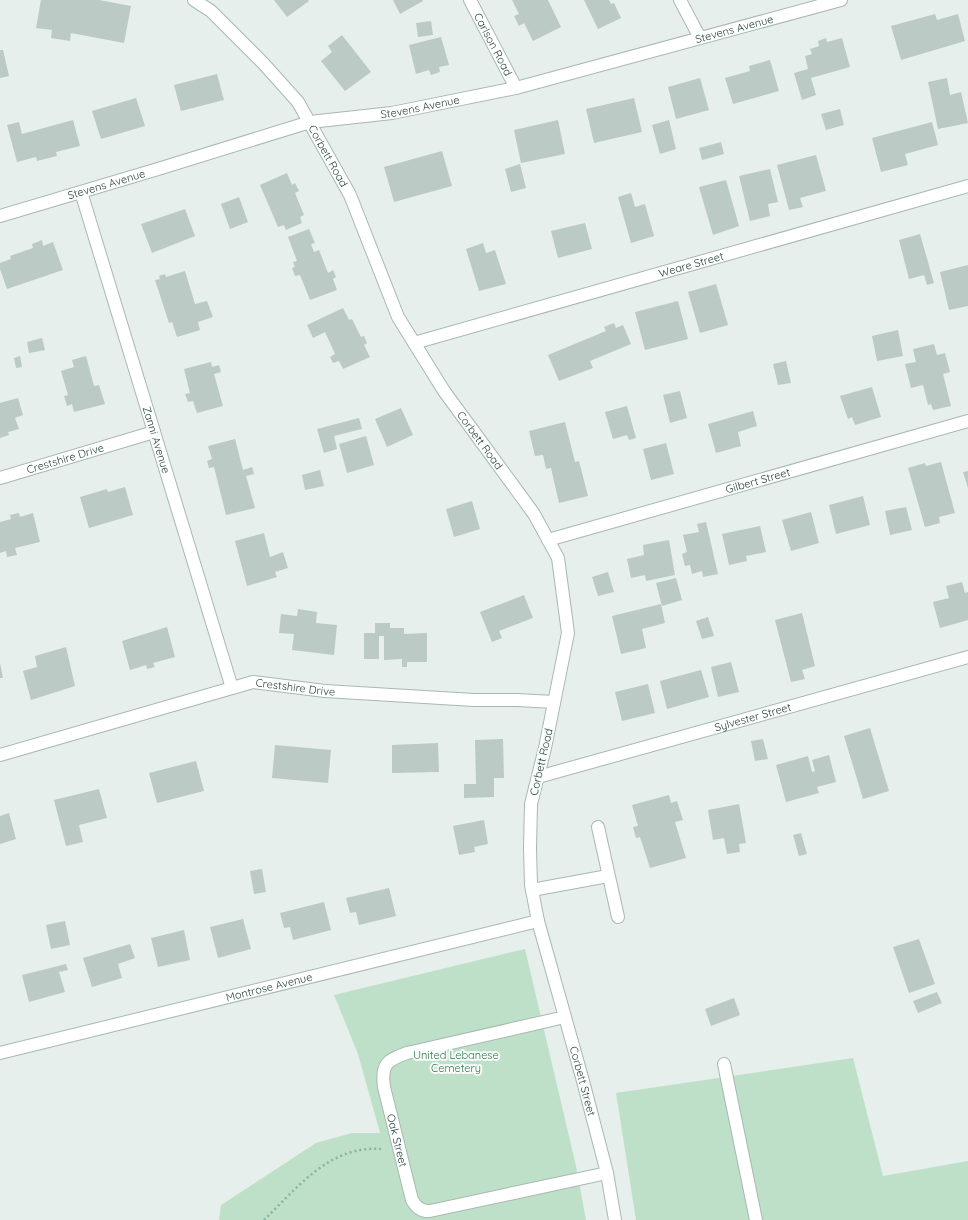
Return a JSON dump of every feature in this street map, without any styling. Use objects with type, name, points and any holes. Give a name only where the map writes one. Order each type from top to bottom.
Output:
[{"type":"street","name":"Corbett Road","points":[[194,0],[211,11],[263,63],[298,102],[350,195],[398,318],[444,390],[534,514],[558,558],[568,633],[531,804],[531,885],[538,921],[545,943]]},
{"type":"street","name":"Carlson Road","points":[[470,0],[516,88]]},
{"type":"street","points":[[680,0],[700,38]]},
{"type":"street","name":"Stevens Avenue","points":[[0,216],[310,122],[392,113],[516,88],[841,0]]},
{"type":"street","name":"Weare Street","points":[[414,343],[968,186]]},
{"type":"street","name":"Zanni Avenue","points":[[81,192],[232,688]]},
{"type":"street","name":"Gilbert Street","points":[[548,540],[968,421]]},
{"type":"street","name":"Crestshire Drive","points":[[0,478],[154,432]]},
{"type":"street","name":"Sylvester Street","points":[[538,777],[968,657]]},
{"type":"street","name":"Crestshire Drive","points":[[0,755],[253,682],[326,691],[474,700],[554,702]]},
{"type":"street","points":[[598,827],[618,917]]},
{"type":"street","points":[[532,890],[608,876]]},
{"type":"street","name":"Montrose Avenue","points":[[0,1053],[538,921]]},
{"type":"street","name":"Corbett Street","points":[[545,943],[607,1173],[615,1220]]},
{"type":"street","name":"Oak Street","points":[[565,1017],[407,1053],[388,1062],[384,1068],[383,1079],[399,1151],[414,1204],[426,1212],[607,1173]]},
{"type":"street","points":[[724,1064],[756,1220]]},
{"type":"path","points":[[264,1220],[307,1178],[326,1163],[341,1155],[355,1151],[372,1149],[399,1151]]},
{"type":"green space","name":"United Lebanese Cemetery","points":[[525,949],[576,1166],[586,1220],[219,1220],[221,1205],[316,1143],[352,1133],[380,1133],[358,1054],[334,995]]},
{"type":"green space","points":[[853,1058],[883,1176],[968,1161],[968,1220],[636,1220],[616,1093]]},
{"type":"building","points":[[41,0],[99,0],[131,6],[124,43],[71,33],[70,41],[51,38],[52,30],[36,28]]},
{"type":"building","points":[[274,0],[308,0],[309,1],[287,17]]},
{"type":"building","points":[[393,0],[422,0],[423,1],[400,14]]},
{"type":"building","points":[[512,0],[548,0],[561,27],[533,41],[524,23],[519,26],[514,16],[519,14]]},
{"type":"building","points":[[584,0],[609,0],[611,4],[614,3],[621,18],[598,29]]},
{"type":"building","points":[[935,14],[937,20],[958,14],[965,41],[901,60],[891,26]]},
{"type":"building","points":[[431,21],[433,35],[418,37],[416,23]]},
{"type":"building","points":[[342,35],[371,72],[345,91],[321,61],[332,52],[328,46]]},
{"type":"building","points":[[441,37],[449,65],[439,67],[440,72],[431,75],[429,70],[416,74],[409,45]]},
{"type":"building","points":[[826,38],[827,42],[842,38],[850,67],[811,78],[816,95],[802,100],[794,73],[808,69],[805,56],[812,54],[810,49],[819,46],[818,41]]},
{"type":"building","points":[[0,50],[3,50],[9,76],[0,78]]},
{"type":"building","points":[[770,60],[779,91],[733,104],[725,78],[750,71],[749,66]]},
{"type":"building","points":[[217,74],[224,100],[181,111],[174,85]]},
{"type":"building","points":[[700,78],[709,110],[676,119],[668,87]]},
{"type":"building","points":[[947,78],[950,95],[961,92],[968,123],[938,129],[928,82]]},
{"type":"building","points":[[136,98],[145,126],[101,139],[92,111]]},
{"type":"building","points":[[634,98],[642,132],[594,143],[586,109]]},
{"type":"building","points":[[840,109],[844,125],[826,130],[821,114]]},
{"type":"building","points":[[73,120],[80,146],[56,152],[57,156],[37,161],[36,157],[17,162],[7,125],[19,122],[22,134]]},
{"type":"building","points":[[558,120],[565,154],[521,163],[514,130]]},
{"type":"building","points":[[669,120],[676,149],[660,154],[652,125]]},
{"type":"building","points":[[932,122],[938,145],[905,154],[908,165],[881,172],[872,138]]},
{"type":"building","points":[[721,142],[724,154],[702,160],[699,148]]},
{"type":"building","points":[[442,151],[452,186],[394,202],[384,167]]},
{"type":"building","points":[[816,155],[826,191],[800,198],[803,207],[789,210],[777,165]]},
{"type":"building","points":[[520,164],[526,188],[511,192],[505,169]]},
{"type":"building","points":[[770,169],[778,202],[768,204],[770,216],[750,221],[739,176]]},
{"type":"building","points":[[287,173],[292,185],[295,183],[299,191],[295,193],[304,215],[300,217],[302,223],[286,230],[284,225],[278,227],[260,185]]},
{"type":"building","points":[[726,180],[739,226],[713,235],[699,187]]},
{"type":"building","points":[[631,193],[635,207],[645,204],[654,236],[631,243],[618,197]]},
{"type":"building","points":[[239,197],[248,222],[230,229],[221,204]]},
{"type":"building","points":[[185,209],[195,236],[152,253],[141,224]]},
{"type":"building","points":[[585,223],[592,249],[558,258],[551,231]]},
{"type":"building","points":[[309,229],[315,243],[311,244],[314,252],[319,250],[328,273],[333,270],[336,277],[333,279],[337,290],[310,300],[300,275],[295,276],[292,268],[295,267],[293,262],[297,261],[288,237]]},
{"type":"building","points":[[920,234],[934,283],[927,285],[924,275],[909,279],[899,240]]},
{"type":"building","points":[[42,240],[43,246],[53,242],[63,270],[7,289],[0,269],[0,263],[11,259],[10,256],[33,248],[32,244]]},
{"type":"building","points":[[483,243],[486,253],[495,250],[506,284],[479,291],[466,249]]},
{"type":"building","points":[[968,265],[968,306],[949,310],[940,272]]},
{"type":"building","points":[[185,271],[195,304],[207,301],[213,317],[198,322],[200,330],[177,337],[172,322],[169,323],[155,280],[160,279],[159,276],[165,274],[166,277]]},
{"type":"building","points":[[716,284],[728,325],[700,333],[688,292]]},
{"type":"building","points":[[678,301],[688,339],[645,350],[635,312]]},
{"type":"building","points":[[343,308],[349,320],[352,319],[361,337],[364,336],[367,343],[364,345],[370,357],[343,369],[339,361],[333,363],[330,357],[335,354],[325,332],[313,338],[307,325]]},
{"type":"building","points":[[614,323],[616,328],[623,325],[631,344],[590,361],[593,368],[559,381],[548,355],[606,331],[604,327]]},
{"type":"building","points":[[898,330],[903,356],[877,361],[872,336]]},
{"type":"building","points":[[42,338],[45,350],[29,353],[27,342]]},
{"type":"building","points":[[934,344],[937,355],[945,353],[950,372],[943,374],[951,406],[933,410],[931,404],[928,405],[923,385],[911,388],[905,364],[916,362],[913,349]]},
{"type":"building","points":[[20,356],[22,367],[16,368],[14,358]]},
{"type":"building","points":[[86,356],[94,386],[99,385],[105,404],[74,412],[72,404],[67,406],[64,396],[68,395],[61,371],[74,367],[72,360]]},
{"type":"building","points":[[786,361],[791,383],[778,385],[773,364]]},
{"type":"building","points":[[211,362],[212,367],[219,365],[221,372],[214,374],[223,406],[197,413],[193,401],[188,402],[185,394],[190,393],[184,369]]},
{"type":"building","points":[[872,387],[881,417],[855,425],[852,417],[848,419],[840,396]]},
{"type":"building","points":[[680,391],[687,418],[670,423],[663,395]]},
{"type":"building","points":[[18,398],[23,415],[15,418],[19,429],[8,432],[9,435],[0,438],[0,403]]},
{"type":"building","points":[[627,406],[636,438],[629,440],[627,435],[613,439],[605,412]]},
{"type":"building","points":[[401,408],[413,435],[387,447],[375,419]]},
{"type":"building","points":[[753,411],[757,426],[738,432],[741,446],[716,453],[708,424]]},
{"type":"building","points":[[359,418],[362,429],[334,436],[337,449],[324,453],[317,429]]},
{"type":"building","points":[[565,422],[575,462],[579,461],[588,496],[559,503],[551,468],[546,469],[543,455],[535,456],[529,431]]},
{"type":"building","points":[[366,436],[374,465],[347,473],[339,444]]},
{"type":"building","points":[[235,439],[243,470],[252,467],[254,474],[246,476],[255,508],[226,515],[214,467],[209,468],[207,461],[212,459],[208,446]]},
{"type":"building","points":[[666,443],[674,474],[651,480],[643,449]]},
{"type":"building","points":[[941,462],[955,513],[939,517],[940,523],[925,527],[908,468],[925,463],[926,466]]},
{"type":"building","points":[[320,470],[324,486],[305,490],[302,475]]},
{"type":"building","points":[[968,471],[968,488],[963,472]]},
{"type":"building","points":[[125,487],[133,515],[89,528],[80,497],[107,489],[108,492]]},
{"type":"building","points":[[863,496],[870,525],[836,534],[829,505]]},
{"type":"building","points":[[472,501],[480,529],[454,537],[446,509]]},
{"type":"building","points":[[906,507],[912,530],[890,535],[885,511]]},
{"type":"building","points":[[811,512],[819,543],[791,551],[782,520]]},
{"type":"building","points":[[19,513],[20,517],[33,513],[40,542],[15,548],[17,555],[7,557],[6,551],[0,553],[0,522],[11,519],[10,515]]},
{"type":"building","points":[[706,522],[718,574],[703,577],[702,571],[692,574],[690,565],[685,566],[682,554],[687,552],[683,535],[699,532],[697,524]]},
{"type":"building","points":[[760,526],[766,552],[746,556],[747,561],[729,565],[722,534]]},
{"type":"building","points":[[264,533],[270,557],[283,552],[288,568],[275,572],[277,577],[247,586],[235,541]]},
{"type":"building","points":[[669,540],[675,575],[646,581],[645,575],[631,578],[627,559],[644,555],[643,545]]},
{"type":"building","points":[[608,572],[614,592],[598,596],[592,577]]},
{"type":"building","points":[[676,578],[682,600],[662,606],[656,583]]},
{"type":"building","points":[[962,582],[965,593],[968,592],[968,620],[940,628],[933,602],[949,598],[946,586]]},
{"type":"building","points":[[524,595],[533,618],[499,631],[502,638],[492,642],[480,612]]},
{"type":"building","points":[[661,604],[665,623],[642,629],[646,648],[621,654],[612,616]]},
{"type":"building","points":[[298,609],[317,612],[316,623],[337,625],[334,655],[292,650],[294,634],[279,633],[281,614],[297,616]]},
{"type":"building","points":[[802,613],[815,666],[802,670],[805,679],[791,682],[775,620]]},
{"type":"building","points":[[708,617],[714,636],[702,639],[696,621]]},
{"type":"building","points":[[375,623],[390,623],[390,628],[404,628],[404,634],[427,633],[427,662],[407,662],[407,667],[402,667],[402,659],[384,660],[384,636],[379,636],[379,659],[364,659],[364,633],[375,633]]},
{"type":"building","points":[[167,627],[175,657],[153,663],[155,667],[147,669],[146,665],[130,670],[122,641]]},
{"type":"building","points":[[66,647],[75,686],[31,700],[23,671],[37,667],[35,656]]},
{"type":"building","points":[[731,662],[739,692],[718,697],[711,667]]},
{"type":"building","points":[[0,663],[3,678],[0,678]]},
{"type":"building","points":[[701,670],[709,697],[667,709],[660,681]]},
{"type":"building","points":[[648,684],[655,713],[622,721],[615,692]]},
{"type":"building","points":[[870,728],[889,791],[863,799],[844,736]]},
{"type":"building","points":[[503,739],[504,778],[494,778],[494,797],[464,798],[464,784],[476,784],[475,740]]},
{"type":"building","points":[[763,739],[768,759],[755,761],[751,741]]},
{"type":"building","points":[[438,743],[439,772],[392,773],[392,745]]},
{"type":"building","points":[[275,745],[331,750],[328,783],[272,778]]},
{"type":"building","points":[[829,755],[836,782],[817,787],[819,793],[786,802],[776,765],[808,756],[812,772],[815,771],[812,760]]},
{"type":"building","points":[[196,761],[204,791],[157,803],[149,773]]},
{"type":"building","points":[[99,789],[107,818],[79,825],[83,842],[66,846],[54,800]]},
{"type":"building","points":[[669,795],[671,803],[677,801],[683,820],[675,822],[686,858],[650,868],[640,837],[636,838],[633,827],[638,826],[632,805]]},
{"type":"building","points":[[739,804],[746,843],[739,844],[740,852],[727,854],[724,838],[713,840],[708,810]]},
{"type":"building","points":[[9,813],[16,839],[0,844],[0,816]]},
{"type":"building","points":[[484,820],[488,844],[474,847],[475,852],[459,855],[453,826]]},
{"type":"building","points":[[801,833],[807,854],[799,856],[793,835]]},
{"type":"building","points":[[262,869],[266,892],[254,894],[250,871]]},
{"type":"building","points":[[389,888],[396,916],[359,925],[356,912],[350,913],[346,898]]},
{"type":"building","points":[[324,902],[331,930],[293,940],[290,927],[284,928],[280,913]]},
{"type":"building","points":[[243,919],[251,949],[218,958],[210,927]]},
{"type":"building","points":[[65,921],[70,945],[51,949],[46,925]]},
{"type":"building","points":[[184,930],[190,960],[158,967],[151,938]]},
{"type":"building","points":[[919,939],[935,984],[909,993],[893,947]]},
{"type":"building","points":[[130,944],[135,958],[118,964],[122,978],[92,987],[83,958]]},
{"type":"building","points":[[66,964],[68,970],[59,972],[65,992],[29,1002],[22,975]]},
{"type":"building","points":[[937,992],[942,1003],[918,1013],[913,1001]]},
{"type":"building","points":[[734,998],[740,1015],[711,1026],[705,1009]]}]
